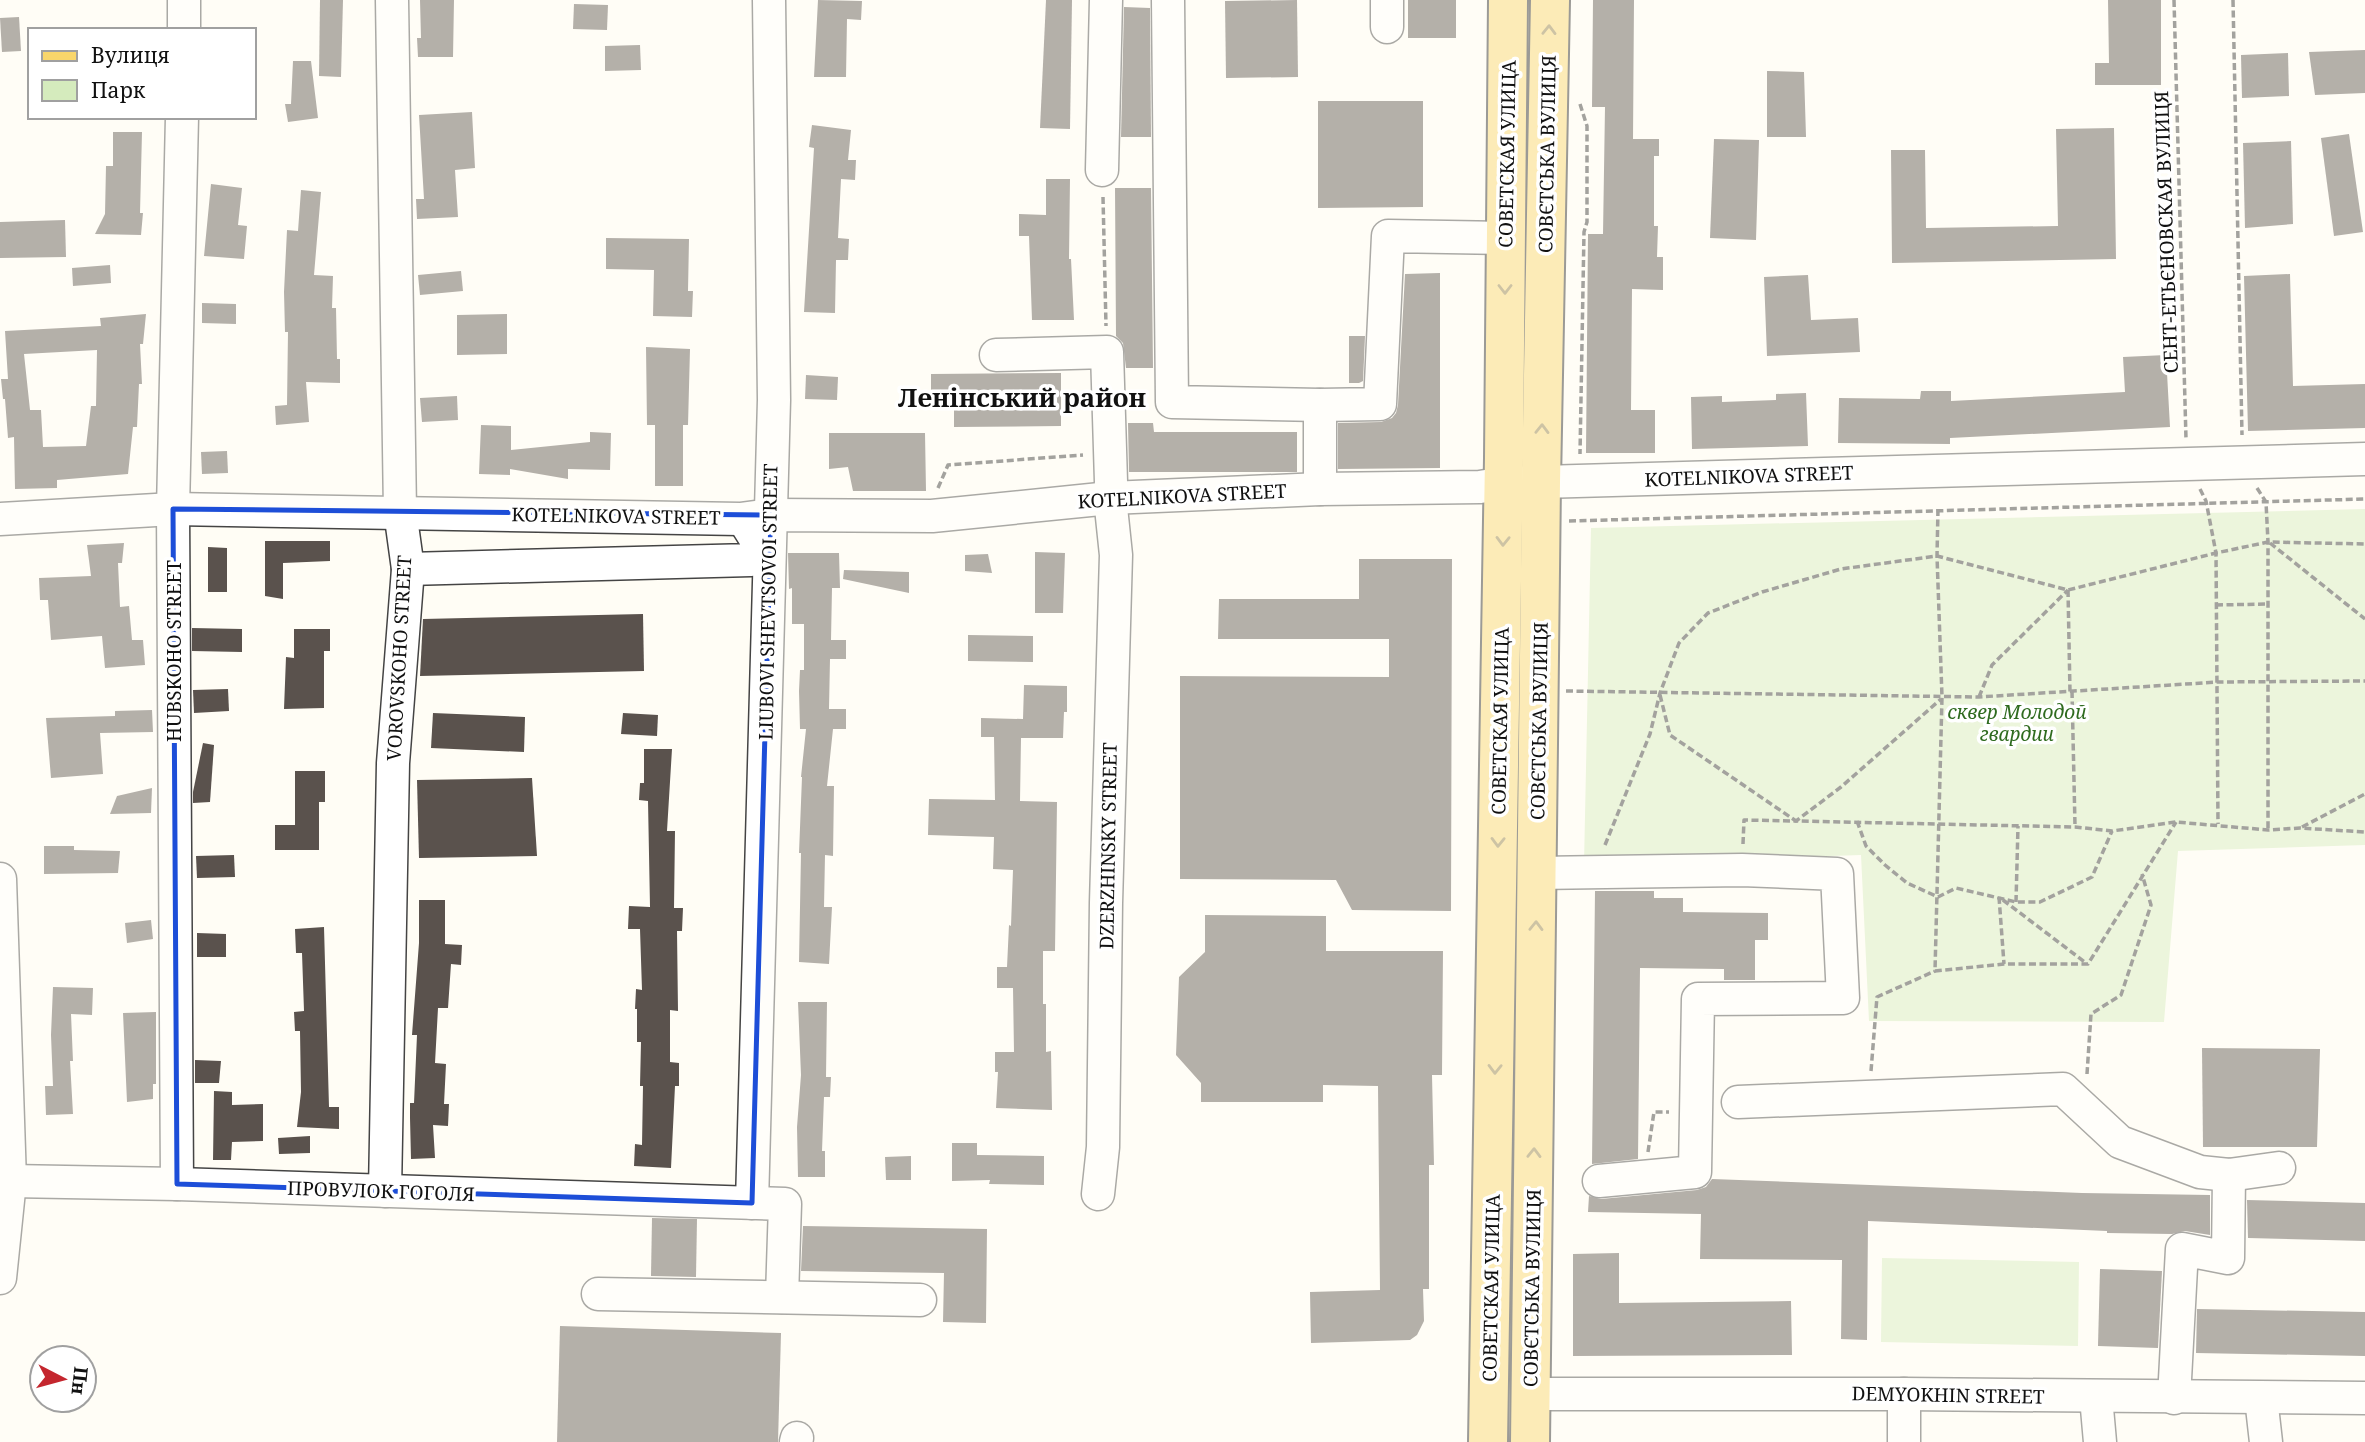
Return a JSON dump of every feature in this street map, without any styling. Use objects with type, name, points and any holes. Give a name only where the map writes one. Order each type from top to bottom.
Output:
[{"type":"main road","name":"СОВЕТСКАЯ УЛИЦА","points":[[1488,1442],[1504,483],[1508,0]]},
{"type":"main road","name":"СОВЄТСЬКА ВУЛИЦЯ","points":[[1530,1442],[1541,482],[1550,0]]},
{"type":"street","points":[[184,0],[184,28]]},
{"type":"street","name":"VOROVSKOHO STREET","points":[[385,1191],[393,763],[408,569],[400,511],[392,0]]},
{"type":"street","name":"LIUBOVI SHEVTSOVOI STREET","points":[[752,1203],[774,400],[769,0]]},
{"type":"street","points":[[1102,170],[1106,0]]},
{"type":"street","points":[[1168,0],[1172,402],[1380,404],[1388,236],[1506,239]]},
{"type":"street","name":"HUBSKOHO STREET","points":[[177,1184],[173,509],[182,119]]},
{"type":"street","points":[[996,355],[1107,352]]},
{"type":"street","name":"DZERZHINSKY STREET","points":[[1098,1194],[1103,1147],[1106,903],[1116,555],[1110,498],[1107,352]]},
{"type":"street","points":[[1320,405],[1320,489]]},
{"type":"street","name":"KOTELNIKOVA STREET","points":[[0,519],[173,509],[740,519],[771,515],[932,516],[1110,498],[1320,489],[1443,488],[1504,483],[2365,459]]},
{"type":"street","points":[[408,569],[751,560],[760,546],[752,531],[740,519]]},
{"type":"street","points":[[1537,873],[1742,870],[1837,874],[1843,998],[1698,999],[1695,1172],[1599,1181]]},
{"type":"street","points":[[0,879],[10,1181],[0,1278]]},
{"type":"street","points":[[1738,1102],[2063,1089],[2120,1142],[2200,1172],[2228,1175],[2279,1168]]},
{"type":"street","points":[[2174,1398],[2182,1249],[2228,1258],[2228,1175]]},
{"type":"street","name":"ПРОВУЛОК ГОГОЛЯ","points":[[10,1181],[785,1204],[782,1297]]},
{"type":"street","points":[[598,1294],[920,1300]]},
{"type":"street","name":"DEMYOKHIN STREET","points":[[1531,1394],[2365,1398]]},
{"type":"street","points":[[1904,1394],[1904,1442]]},
{"type":"street","points":[[2096,1397],[2100,1442]]},
{"type":"street","points":[[2261,1398],[2266,1442]]},
{"type":"path","name":"СЕНТ-ЕТЬЄНОВСКАЯ ВУЛИЦЯ","points":[[2174,0],[2186,464]]},
{"type":"path","points":[[2233,0],[2242,462],[2266,502],[2268,542],[2268,830]]},
{"type":"path","points":[[1580,94],[1580,108],[1587,126],[1580,457]]},
{"type":"path","points":[[1102,170],[1107,352]]},
{"type":"path","points":[[2186,464],[2206,501],[2216,552],[2218,824]]},
{"type":"path","points":[[1568,521],[2206,501],[2365,499]]},
{"type":"path","points":[[1938,509],[1942,697],[1934,971],[2004,964],[2088,964]]},
{"type":"path","points":[[2268,542],[2365,619]]},
{"type":"path","points":[[1594,872],[1650,734],[1660,693],[1679,643],[1708,613],[1762,592],[1840,569],[1937,556],[2068,590],[2216,552],[2268,542],[2365,544]]},
{"type":"path","points":[[2068,590],[2075,827]]},
{"type":"path","points":[[1979,697],[1992,665],[2068,590]]},
{"type":"path","points":[[2216,605],[2268,604]]},
{"type":"path","points":[[1565,691],[1979,697],[2218,682],[2365,681]]},
{"type":"path","points":[[1660,693],[1670,735],[1796,821]]},
{"type":"path","points":[[1796,821],[1841,787],[1942,697]]},
{"type":"path","points":[[2300,828],[2365,794]]},
{"type":"path","points":[[1742,870],[1744,820],[2075,827],[2112,831],[2176,822],[2268,830],[2300,828],[2365,832]]},
{"type":"path","points":[[1857,821],[1866,846],[1885,864],[1907,883],[1938,897]]},
{"type":"path","points":[[2088,964],[2176,822]]},
{"type":"path","points":[[2016,902],[2018,826]]},
{"type":"path","points":[[1938,897],[1956,888],[2016,902],[2040,902],[2092,877],[2112,831]]},
{"type":"path","points":[[2084,1109],[2091,1014],[2121,995],[2151,905],[2142,874]]},
{"type":"path","points":[[1999,897],[2088,964]]},
{"type":"path","points":[[1999,897],[2004,964]]},
{"type":"highlighted area","points":[[173,509],[771,515],[752,1203],[177,1184]]},
{"type":"green space","name":"сквер Молодой гвардии","points":[[2365,509],[2365,845],[2178,851],[2164,1022],[1869,1021],[1861,855],[1584,864],[1591,528]]},
{"type":"green space","points":[[1882,1258],[2079,1262],[2078,1346],[1881,1342]]},
{"type":"building","points":[[320,0],[343,0],[341,77],[319,76]]},
{"type":"building","points":[[420,0],[454,0],[453,57],[418,57],[417,38],[421,38]]},
{"type":"building","points":[[818,0],[862,1],[861,20],[847,19],[846,77],[814,77]]},
{"type":"building","points":[[1046,0],[1072,0],[1070,129],[1040,128]]},
{"type":"building","points":[[1297,0],[1298,77],[1226,78],[1225,1]]},
{"type":"building","points":[[1408,0],[1456,0],[1456,38],[1408,38]]},
{"type":"building","points":[[1593,0],[1634,0],[1633,139],[1659,139],[1659,156],[1654,156],[1654,226],[1658,226],[1657,257],[1663,257],[1663,290],[1632,289],[1631,410],[1655,410],[1655,453],[1586,453],[1588,234],[1603,234],[1605,107],[1592,107]]},
{"type":"building","points":[[2108,0],[2161,0],[2161,85],[2095,85],[2095,63],[2109,63]]},
{"type":"building","points":[[574,4],[608,5],[607,30],[573,29]]},
{"type":"building","points":[[1124,7],[1150,8],[1151,137],[1121,137]]},
{"type":"building","points":[[19,17],[21,51],[2,52],[0,18]]},
{"type":"building","points":[[640,45],[641,70],[605,71],[605,46]]},
{"type":"building","points":[[2365,50],[2365,93],[2315,95],[2309,52]]},
{"type":"building","points":[[2288,53],[2289,96],[2242,98],[2241,55]]},
{"type":"building","points":[[293,61],[311,61],[318,118],[288,122],[285,104],[291,104]]},
{"type":"building","points":[[1767,71],[1804,72],[1806,137],[1767,137]]},
{"type":"building","points":[[1318,101],[1423,101],[1423,207],[1318,208]]},
{"type":"building","points":[[472,112],[475,168],[455,170],[458,217],[417,219],[416,199],[424,199],[419,115]]},
{"type":"building","points":[[812,125],[851,130],[848,160],[856,160],[855,180],[841,179],[838,238],[849,239],[848,260],[836,260],[835,313],[804,312],[814,148],[809,147]]},
{"type":"building","points":[[2114,128],[2116,259],[1892,263],[1891,150],[1925,150],[1926,228],[2058,226],[2056,129]]},
{"type":"building","points":[[113,132],[142,132],[141,235],[95,234],[105,214],[106,166],[113,166]]},
{"type":"building","points":[[2349,134],[2363,232],[2334,236],[2321,138]]},
{"type":"building","points":[[1714,139],[1759,140],[1756,240],[1710,238]]},
{"type":"building","points":[[2291,141],[2293,224],[2245,228],[2243,143]]},
{"type":"building","points":[[1046,179],[1070,179],[1069,259],[1074,320],[1032,320],[1029,236],[1019,236],[1019,214],[1046,215]]},
{"type":"building","points":[[211,184],[242,188],[238,225],[247,226],[244,259],[204,256]]},
{"type":"building","points":[[1115,188],[1151,188],[1153,368],[1126,368],[1123,343],[1116,336]]},
{"type":"building","points":[[301,190],[321,192],[314,275],[333,276],[332,308],[336,308],[340,383],[306,382],[309,422],[276,425],[275,406],[287,405],[288,332],[285,332],[284,292],[287,230],[298,231]]},
{"type":"building","points":[[65,220],[66,257],[0,258],[0,222]]},
{"type":"building","points":[[606,238],[689,239],[688,291],[693,291],[692,317],[653,316],[654,270],[606,269]]},
{"type":"building","points":[[110,265],[111,283],[73,286],[72,268]]},
{"type":"building","points":[[461,271],[463,291],[420,295],[418,275]]},
{"type":"building","points":[[1440,273],[1440,468],[1338,469],[1338,423],[1381,422],[1392,418],[1396,413],[1405,274]]},
{"type":"building","points":[[2290,274],[2293,386],[2365,384],[2365,428],[2248,431],[2244,276]]},
{"type":"building","points":[[1808,275],[1811,320],[1858,318],[1860,352],[1767,356],[1764,277]]},
{"type":"building","points":[[202,303],[236,304],[236,324],[202,323]]},
{"type":"building","points":[[146,314],[143,344],[140,344],[142,384],[139,384],[137,427],[133,427],[128,474],[57,480],[57,488],[15,489],[14,437],[8,438],[1,379],[8,379],[5,331],[101,326],[100,318]],"holes":[[[97,350],[96,406],[91,406],[86,446],[43,447],[41,410],[30,410],[24,354]]]},
{"type":"building","points":[[507,314],[507,354],[457,355],[457,315]]},
{"type":"building","points":[[1349,336],[1365,336],[1363,381],[1359,383],[1349,383]]},
{"type":"building","points":[[646,347],[690,349],[688,425],[683,425],[683,486],[655,486],[655,425],[647,425]]},
{"type":"building","points":[[2166,355],[2170,427],[1950,438],[1950,444],[1838,443],[1839,398],[1920,399],[1921,391],[1951,391],[1951,401],[2125,392],[2123,357]]},
{"type":"building","points":[[1061,373],[1061,426],[954,427],[954,405],[931,404],[931,374]]},
{"type":"building","points":[[806,375],[838,377],[837,400],[805,399]]},
{"type":"building","points":[[1806,393],[1808,446],[1692,449],[1691,397],[1722,396],[1722,402],[1776,400],[1776,394]]},
{"type":"building","points":[[457,396],[458,420],[422,422],[420,398]]},
{"type":"building","points":[[1128,423],[1153,423],[1154,432],[1297,432],[1297,472],[1129,472]]},
{"type":"building","points":[[481,425],[511,426],[511,450],[590,442],[590,432],[611,433],[610,470],[568,469],[568,479],[510,469],[510,475],[479,474]]},
{"type":"building","points":[[829,433],[925,433],[926,491],[853,491],[848,467],[829,469]]},
{"type":"building","points":[[227,451],[228,473],[202,474],[201,452]]},
{"type":"building","points":[[265,541],[330,541],[330,561],[283,563],[283,599],[265,596]]},
{"type":"building","points":[[124,543],[122,563],[118,563],[120,607],[129,606],[132,640],[143,640],[145,665],[105,668],[102,636],[51,640],[48,600],[40,600],[39,578],[91,576],[87,545]]},
{"type":"building","points":[[208,547],[227,548],[227,592],[208,592]]},
{"type":"building","points":[[1035,552],[1065,553],[1063,613],[1035,613]]},
{"type":"building","points":[[788,553],[839,553],[840,588],[832,588],[831,640],[846,640],[846,659],[830,659],[829,709],[846,709],[846,729],[833,729],[827,786],[834,786],[833,856],[825,855],[824,907],[832,907],[829,964],[799,962],[801,777],[806,729],[800,729],[799,691],[800,670],[804,670],[804,624],[792,624]]},
{"type":"building","points":[[988,554],[992,573],[965,571],[965,555]]},
{"type":"building","points":[[1359,559],[1452,559],[1451,911],[1352,910],[1336,880],[1180,879],[1180,676],[1389,677],[1389,639],[1218,639],[1219,599],[1359,599]]},
{"type":"building","points":[[844,570],[909,572],[909,593],[843,579]]},
{"type":"building","points":[[643,614],[644,671],[420,676],[423,619]]},
{"type":"building","points":[[192,628],[242,629],[242,652],[192,651]]},
{"type":"building","points":[[294,629],[330,629],[330,651],[324,651],[324,708],[284,709],[286,657],[294,658]]},
{"type":"building","points":[[968,635],[1033,636],[1033,662],[968,661]]},
{"type":"building","points":[[1024,685],[1067,686],[1063,738],[1021,738],[1020,801],[1057,802],[1055,951],[1043,951],[1043,1004],[1046,1004],[1046,1052],[1051,1051],[1052,1110],[996,1108],[998,1072],[995,1072],[995,1052],[1014,1052],[1013,988],[997,988],[997,967],[1007,967],[1013,870],[993,869],[994,837],[928,835],[929,799],[995,800],[994,737],[981,737],[981,718],[1023,719]]},
{"type":"building","points":[[228,689],[229,711],[194,713],[193,690]]},
{"type":"building","points":[[152,710],[153,732],[100,733],[103,774],[51,778],[46,718],[115,716],[115,711]]},
{"type":"building","points":[[433,713],[525,717],[524,752],[431,748]]},
{"type":"building","points":[[623,713],[658,715],[657,736],[621,734]]},
{"type":"building","points":[[203,743],[214,745],[210,802],[193,803],[193,792]]},
{"type":"building","points":[[644,749],[672,749],[667,831],[675,831],[674,908],[683,908],[682,931],[677,931],[678,1011],[670,1010],[670,1062],[679,1063],[679,1086],[675,1086],[671,1168],[634,1166],[635,1144],[642,1145],[641,1042],[637,1042],[635,1009],[636,989],[642,990],[640,929],[628,929],[629,906],[650,907],[648,801],[639,800],[640,783],[644,783]]},
{"type":"building","points":[[295,771],[325,771],[325,802],[319,802],[319,850],[275,850],[275,825],[295,825]]},
{"type":"building","points":[[532,778],[537,856],[419,858],[417,780]]},
{"type":"building","points":[[152,788],[151,813],[110,814],[117,796]]},
{"type":"building","points":[[44,846],[120,851],[118,873],[44,874]]},
{"type":"building","points":[[234,855],[235,877],[197,878],[196,856]]},
{"type":"building","points":[[1595,891],[1654,891],[1654,898],[1683,898],[1683,912],[1768,913],[1768,940],[1755,940],[1755,980],[1724,980],[1724,969],[1640,968],[1638,1159],[1592,1164]]},
{"type":"building","points":[[419,900],[445,900],[445,944],[462,945],[461,965],[451,964],[448,1008],[438,1008],[435,1063],[446,1064],[444,1104],[449,1104],[448,1126],[433,1125],[435,1158],[411,1159],[410,1103],[414,1103],[417,1035],[412,1035],[419,943]]},
{"type":"building","points":[[1205,915],[1326,916],[1326,951],[1443,951],[1442,1075],[1432,1075],[1434,1165],[1429,1165],[1429,1289],[1423,1289],[1424,1321],[1417,1335],[1410,1340],[1311,1343],[1310,1292],[1380,1290],[1378,1086],[1323,1085],[1323,1102],[1201,1102],[1201,1083],[1176,1055],[1179,977],[1205,952]]},
{"type":"building","points":[[151,920],[153,939],[127,943],[125,923]]},
{"type":"building","points":[[324,927],[329,1107],[339,1107],[339,1129],[297,1127],[301,1092],[300,1031],[295,1031],[294,1012],[304,1011],[302,953],[296,953],[295,929]]},
{"type":"building","points":[[197,933],[226,934],[226,957],[197,957]]},
{"type":"building","points":[[53,987],[93,988],[92,1015],[71,1014],[73,1114],[46,1115],[45,1086],[53,1086]]},
{"type":"building","points":[[798,1002],[827,1002],[826,1077],[831,1077],[830,1097],[824,1097],[822,1151],[825,1151],[825,1177],[798,1177],[797,1127],[801,1075]]},
{"type":"building","points":[[156,1012],[156,1084],[153,1084],[153,1099],[127,1102],[123,1013]]},
{"type":"building","points":[[2202,1048],[2320,1049],[2317,1147],[2203,1147]]},
{"type":"building","points":[[195,1060],[221,1061],[219,1083],[195,1083]]},
{"type":"building","points":[[214,1091],[232,1092],[232,1105],[263,1104],[263,1141],[232,1142],[231,1160],[213,1160]]},
{"type":"building","points":[[310,1136],[310,1153],[279,1154],[278,1138]]},
{"type":"building","points":[[952,1143],[977,1143],[977,1155],[1044,1156],[1044,1185],[989,1184],[990,1180],[952,1181]]},
{"type":"building","points":[[911,1156],[911,1180],[886,1180],[885,1157]]},
{"type":"building","points":[[1712,1179],[2082,1193],[2210,1195],[2210,1235],[2185,1231],[2172,1234],[2107,1233],[1868,1221],[1867,1340],[1841,1339],[1842,1260],[1700,1259],[1701,1214],[1588,1212],[1589,1196],[1601,1199],[1697,1190],[1706,1187]]},
{"type":"building","points":[[2247,1200],[2365,1203],[2365,1241],[2248,1238]]},
{"type":"building","points":[[652,1218],[697,1219],[696,1277],[651,1276]]},
{"type":"building","points":[[803,1226],[987,1229],[986,1323],[943,1322],[944,1273],[801,1271]]},
{"type":"building","points":[[1619,1253],[1619,1303],[1791,1301],[1792,1355],[1573,1356],[1573,1254]]},
{"type":"building","points":[[2100,1269],[2162,1271],[2158,1348],[2098,1346]]},
{"type":"building","points":[[2197,1309],[2365,1312],[2365,1356],[2196,1353]]},
{"type":"building","points":[[560,1326],[781,1333],[778,1442],[557,1442]]},
{"type":"district","name":"Ленінський район","points":[[1022,398]]}]
